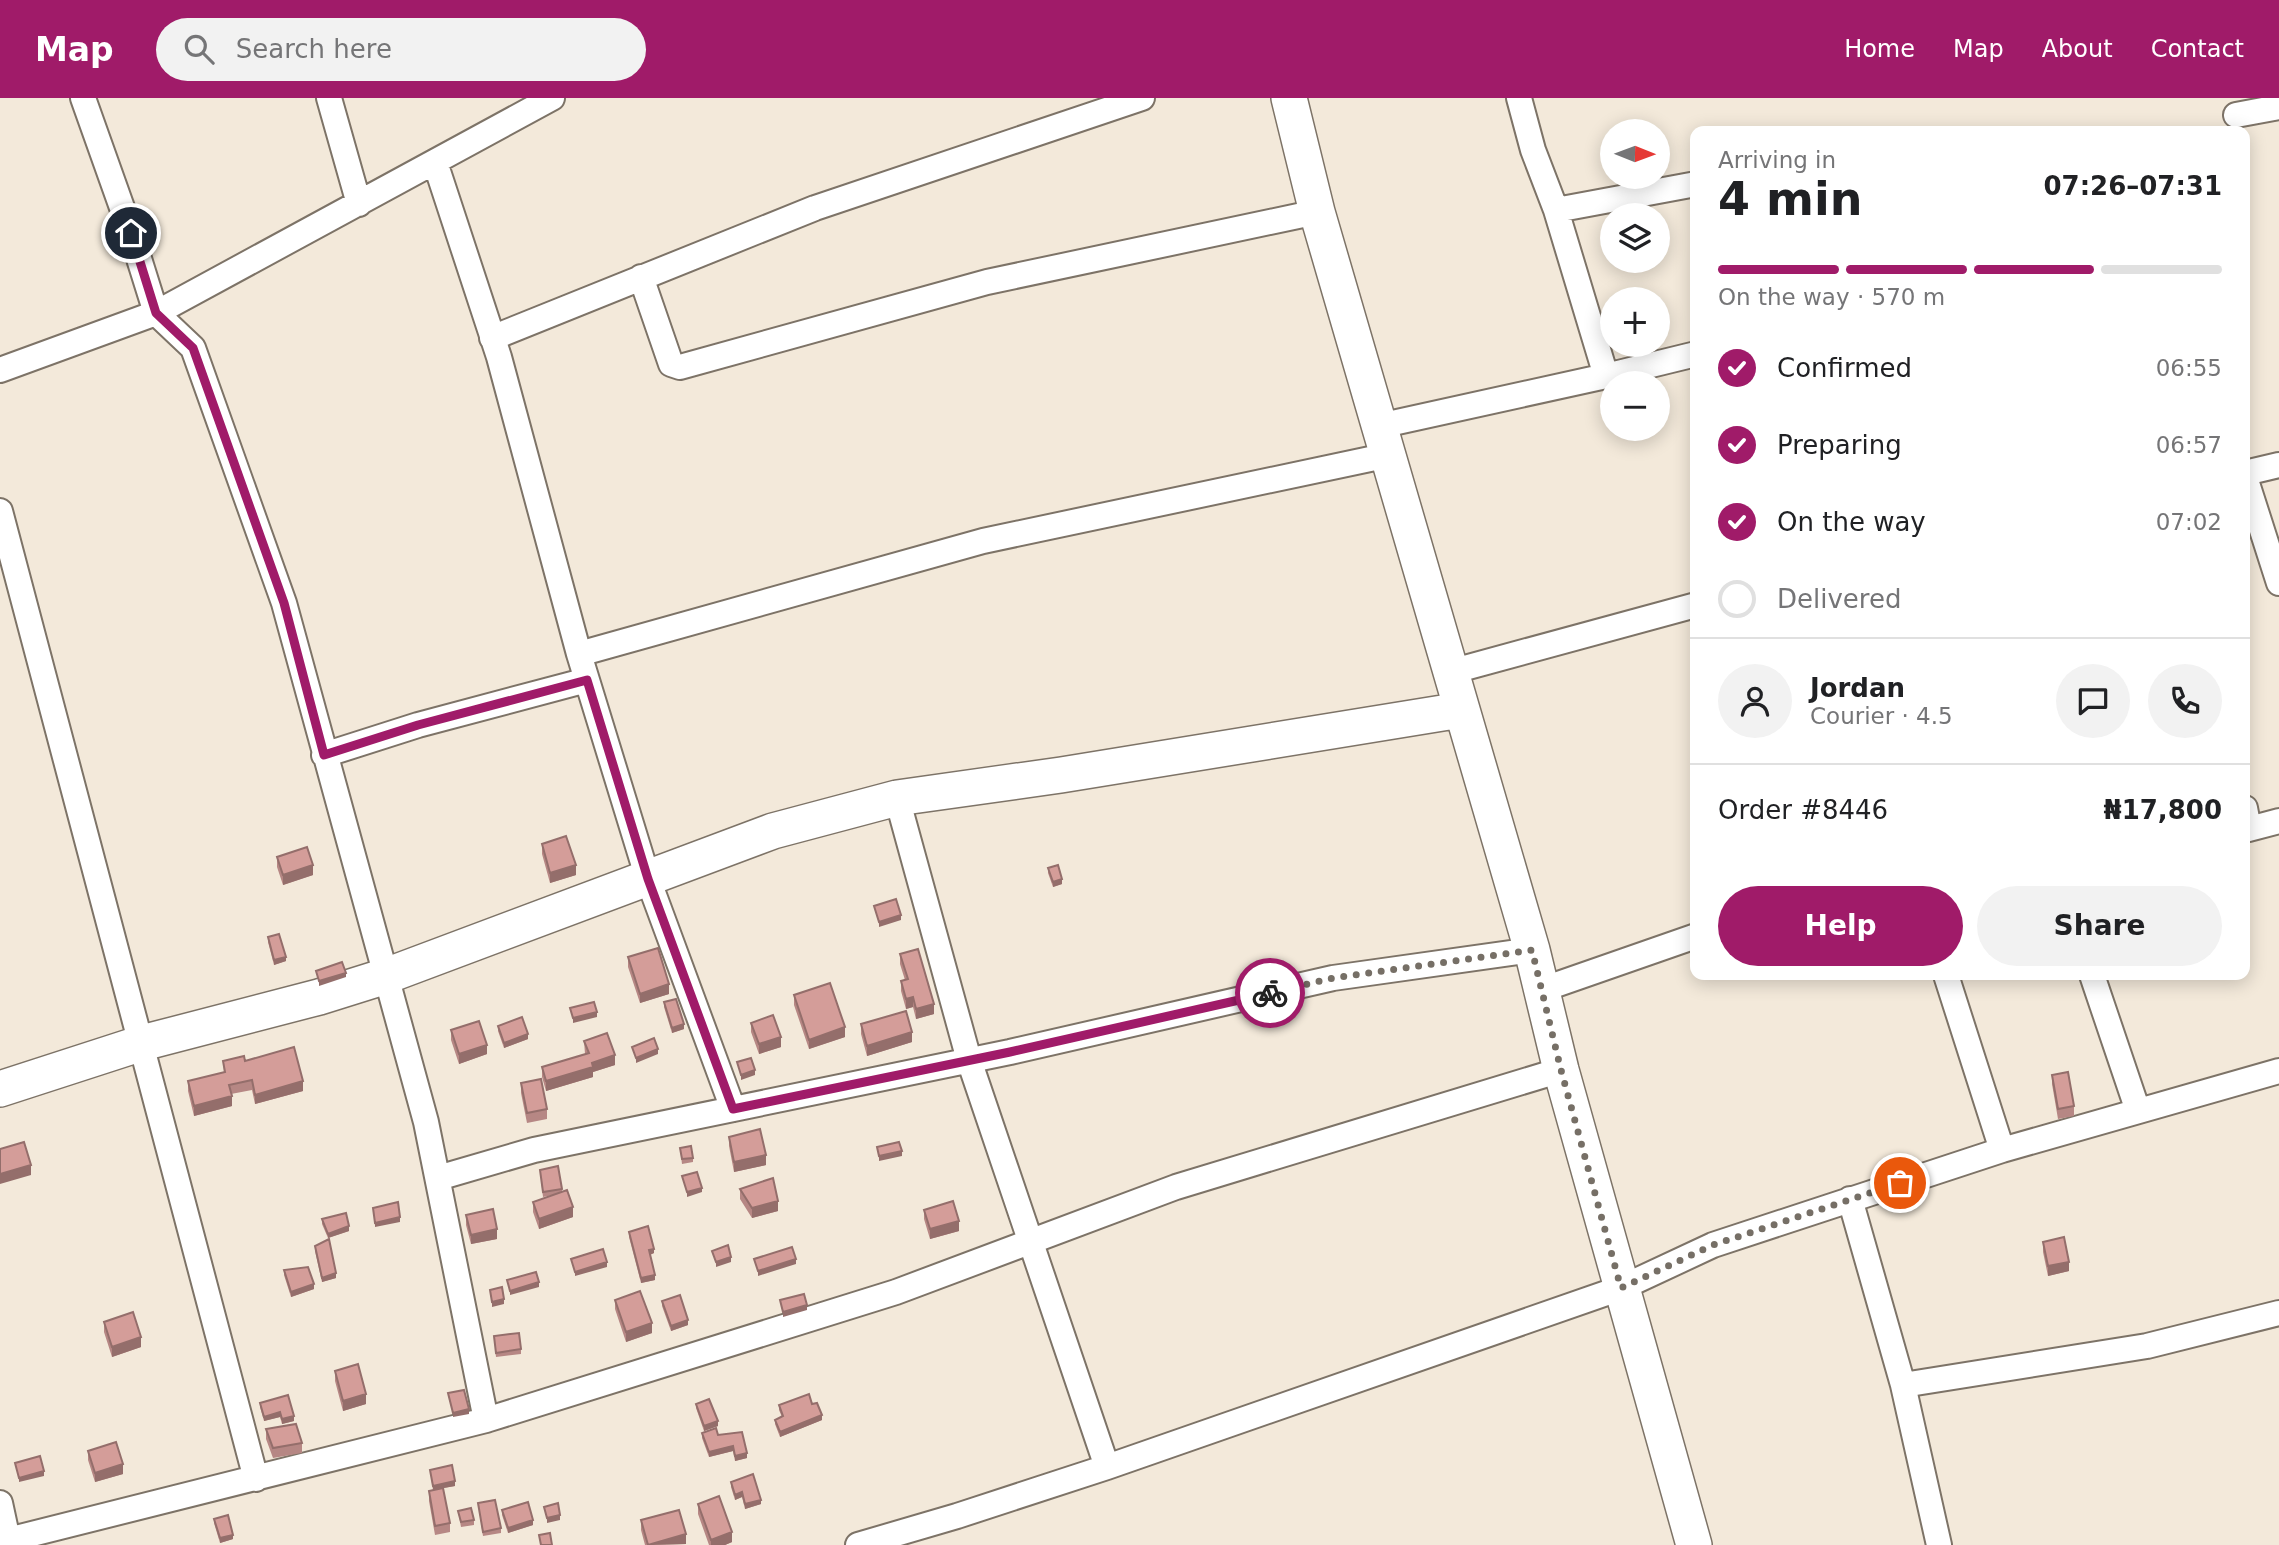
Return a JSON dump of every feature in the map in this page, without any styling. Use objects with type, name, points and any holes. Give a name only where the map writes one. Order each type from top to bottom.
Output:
[{"type":"street","points":[[83,98],[156,313],[193,348],[284,603],[426,1122],[486,1420]]},
{"type":"street","points":[[329,98],[359,204]]},
{"type":"street","points":[[0,370],[156,313],[552,98]]},
{"type":"street","points":[[492,338],[815,208],[1142,98]]},
{"type":"street","points":[[1289,98],[1317,212],[1532,950],[1561,1070],[1694,1545]]},
{"type":"street","points":[[1519,98],[1533,150],[1556,210],[1604,371]]},
{"type":"street","points":[[2236,115],[2279,107]]},
{"type":"street","points":[[435,162],[492,338],[579,653],[648,879],[733,1109]]},
{"type":"street","points":[[1556,210],[1690,185]]},
{"type":"street","points":[[640,277],[671,364],[680,367],[987,282],[1317,212]]},
{"type":"street","points":[[1626,371],[1690,355]]},
{"type":"street","points":[[579,653],[983,541],[1384,440],[1600,378]]},
{"type":"street","points":[[2250,474],[2279,465]]},
{"type":"street","points":[[2250,491],[2279,583]]},
{"type":"street","points":[[0,511],[256,1479]]},
{"type":"street","points":[[1450,672],[1690,606]]},
{"type":"street","points":[[324,755],[418,725],[587,680]]},
{"type":"street","points":[[0,1088],[142,1043],[319,997],[386,976],[773,831],[897,798],[1061,775],[1461,710]]},
{"type":"street","points":[[897,798],[969,1060],[1107,1467]]},
{"type":"street","points":[[2250,824],[2279,821]]},
{"type":"street","points":[[1541,990],[1690,938]]},
{"type":"street","points":[[438,1178],[534,1150],[969,1060],[1333,978],[1532,950]]},
{"type":"street","points":[[1948,980],[2002,1150]]},
{"type":"street","points":[[2094,980],[2137,1111]]},
{"type":"street","points":[[0,1503],[4,1541],[486,1420],[895,1292],[1176,1186],[1561,1070]]},
{"type":"street","points":[[858,1545],[1107,1467],[1621,1288],[1713,1245],[1850,1199],[2002,1150],[2279,1070]]},
{"type":"street","points":[[1850,1199],[1903,1385],[1939,1545]]},
{"type":"street","points":[[1903,1385],[2147,1346],[2279,1313]]},
{"type":"building","points":[[566,836],[576,865],[550,873],[542,844]]},
{"type":"building","points":[[307,847],[313,865],[283,875],[277,857]]},
{"type":"building","points":[[1058,865],[1062,879],[1053,882],[1048,868]]},
{"type":"building","points":[[896,899],[901,915],[879,922],[874,906]]},
{"type":"building","points":[[279,934],[286,957],[274,960],[268,937]]},
{"type":"building","points":[[658,948],[669,984],[640,994],[628,957]]},
{"type":"building","points":[[918,949],[934,1004],[916,1009],[913,997],[906,999],[901,981],[908,979],[900,954]]},
{"type":"building","points":[[342,962],[346,973],[319,981],[316,971]]},
{"type":"building","points":[[830,983],[845,1027],[809,1040],[794,995]]},
{"type":"building","points":[[676,999],[684,1024],[672,1028],[664,1002]]},
{"type":"building","points":[[594,1002],[597,1012],[573,1018],[570,1008]]},
{"type":"building","points":[[906,1011],[912,1032],[867,1046],[861,1024]]},
{"type":"building","points":[[773,1015],[781,1037],[759,1044],[751,1023]]},
{"type":"building","points":[[522,1017],[528,1034],[504,1043],[498,1026]]},
{"type":"building","points":[[479,1021],[487,1045],[459,1054],[451,1030]]},
{"type":"building","points":[[607,1033],[615,1055],[592,1063],[593,1067],[546,1081],[542,1067],[589,1053],[584,1041]]},
{"type":"building","points":[[654,1038],[658,1049],[636,1058],[632,1047]]},
{"type":"building","points":[[294,1047],[303,1081],[255,1095],[252,1080],[229,1085],[232,1096],[194,1106],[188,1081],[225,1072],[223,1061],[244,1056],[245,1061]]},
{"type":"building","points":[[751,1058],[755,1070],[741,1075],[737,1062]]},
{"type":"building","points":[[2068,1072],[2074,1106],[2058,1109],[2052,1075]]},
{"type":"building","points":[[541,1079],[547,1109],[527,1113],[521,1083]]},
{"type":"building","points":[[760,1129],[766,1155],[734,1162],[729,1137]]},
{"type":"building","points":[[24,1142],[31,1165],[0,1174],[0,1149]]},
{"type":"building","points":[[899,1142],[902,1151],[879,1156],[877,1147]]},
{"type":"building","points":[[691,1146],[693,1158],[682,1159],[680,1148]]},
{"type":"building","points":[[558,1166],[562,1189],[543,1192],[540,1170]]},
{"type":"building","points":[[697,1172],[702,1188],[687,1192],[682,1176]]},
{"type":"building","points":[[773,1178],[778,1201],[752,1208],[740,1189]]},
{"type":"building","points":[[567,1190],[573,1207],[539,1219],[533,1202]]},
{"type":"building","points":[[953,1201],[959,1221],[930,1229],[924,1210]]},
{"type":"building","points":[[398,1202],[400,1217],[375,1223],[373,1208]]},
{"type":"building","points":[[493,1209],[497,1229],[471,1235],[466,1215]]},
{"type":"building","points":[[346,1213],[349,1226],[328,1234],[322,1219]]},
{"type":"building","points":[[648,1226],[654,1249],[649,1250],[655,1275],[641,1278],[629,1232]]},
{"type":"building","points":[[2064,1237],[2069,1262],[2048,1266],[2043,1242]]},
{"type":"building","points":[[329,1239],[336,1273],[322,1278],[315,1246]]},
{"type":"building","points":[[728,1245],[731,1257],[716,1262],[712,1251]]},
{"type":"building","points":[[792,1247],[796,1259],[758,1271],[754,1259]]},
{"type":"building","points":[[603,1249],[607,1262],[575,1272],[571,1259]]},
{"type":"building","points":[[308,1267],[314,1284],[291,1292],[284,1270]]},
{"type":"building","points":[[536,1272],[539,1282],[510,1291],[507,1280]]},
{"type":"building","points":[[502,1287],[504,1299],[492,1302],[490,1290]]},
{"type":"building","points":[[640,1291],[652,1323],[626,1332],[615,1300]]},
{"type":"building","points":[[804,1294],[807,1305],[783,1312],[780,1300]]},
{"type":"building","points":[[680,1295],[688,1320],[671,1326],[662,1301]]},
{"type":"building","points":[[133,1312],[141,1337],[112,1347],[104,1322]]},
{"type":"building","points":[[519,1333],[521,1349],[496,1353],[494,1336]]},
{"type":"building","points":[[358,1364],[366,1394],[343,1401],[335,1371]]},
{"type":"building","points":[[464,1390],[469,1409],[453,1413],[448,1393]]},
{"type":"building","points":[[809,1394],[812,1404],[817,1403],[822,1415],[780,1432],[775,1420],[783,1416],[779,1405]]},
{"type":"building","points":[[288,1395],[294,1416],[282,1419],[280,1412],[264,1417],[260,1403]]},
{"type":"building","points":[[709,1399],[718,1421],[704,1426],[696,1404]]},
{"type":"building","points":[[296,1424],[302,1443],[273,1448],[266,1429]]},
{"type":"building","points":[[716,1428],[718,1435],[742,1432],[747,1453],[735,1456],[733,1446],[709,1452],[702,1433]]},
{"type":"building","points":[[116,1442],[123,1464],[95,1473],[88,1451]]},
{"type":"building","points":[[40,1456],[44,1471],[19,1478],[15,1463]]},
{"type":"building","points":[[452,1465],[455,1481],[433,1486],[430,1470]]},
{"type":"building","points":[[753,1474],[761,1500],[745,1504],[742,1492],[735,1495],[731,1482]]},
{"type":"building","points":[[443,1488],[450,1523],[435,1526],[429,1491]]},
{"type":"building","points":[[719,1496],[732,1532],[711,1540],[698,1504]]},
{"type":"building","points":[[495,1500],[501,1528],[483,1532],[478,1503]]},
{"type":"building","points":[[528,1502],[533,1520],[508,1528],[502,1510]]},
{"type":"building","points":[[558,1503],[560,1515],[547,1518],[544,1507]]},
{"type":"building","points":[[471,1508],[474,1520],[461,1522],[458,1511]]},
{"type":"building","points":[[679,1510],[686,1534],[648,1545],[641,1520]]},
{"type":"building","points":[[228,1515],[233,1535],[220,1538],[214,1519]]},
{"type":"building","points":[[550,1533],[552,1545],[541,1545],[539,1535]]},
{"type":"way so far","points":[[1270,993],[1333,978],[1532,950],[1561,1070],[1621,1288],[1713,1245],[1900,1183]]},
{"type":"route","points":[[131,233],[156,313],[193,348],[284,603],[324,755],[418,725],[587,680],[648,879],[733,1109],[1010,1052],[1270,993]]}]
